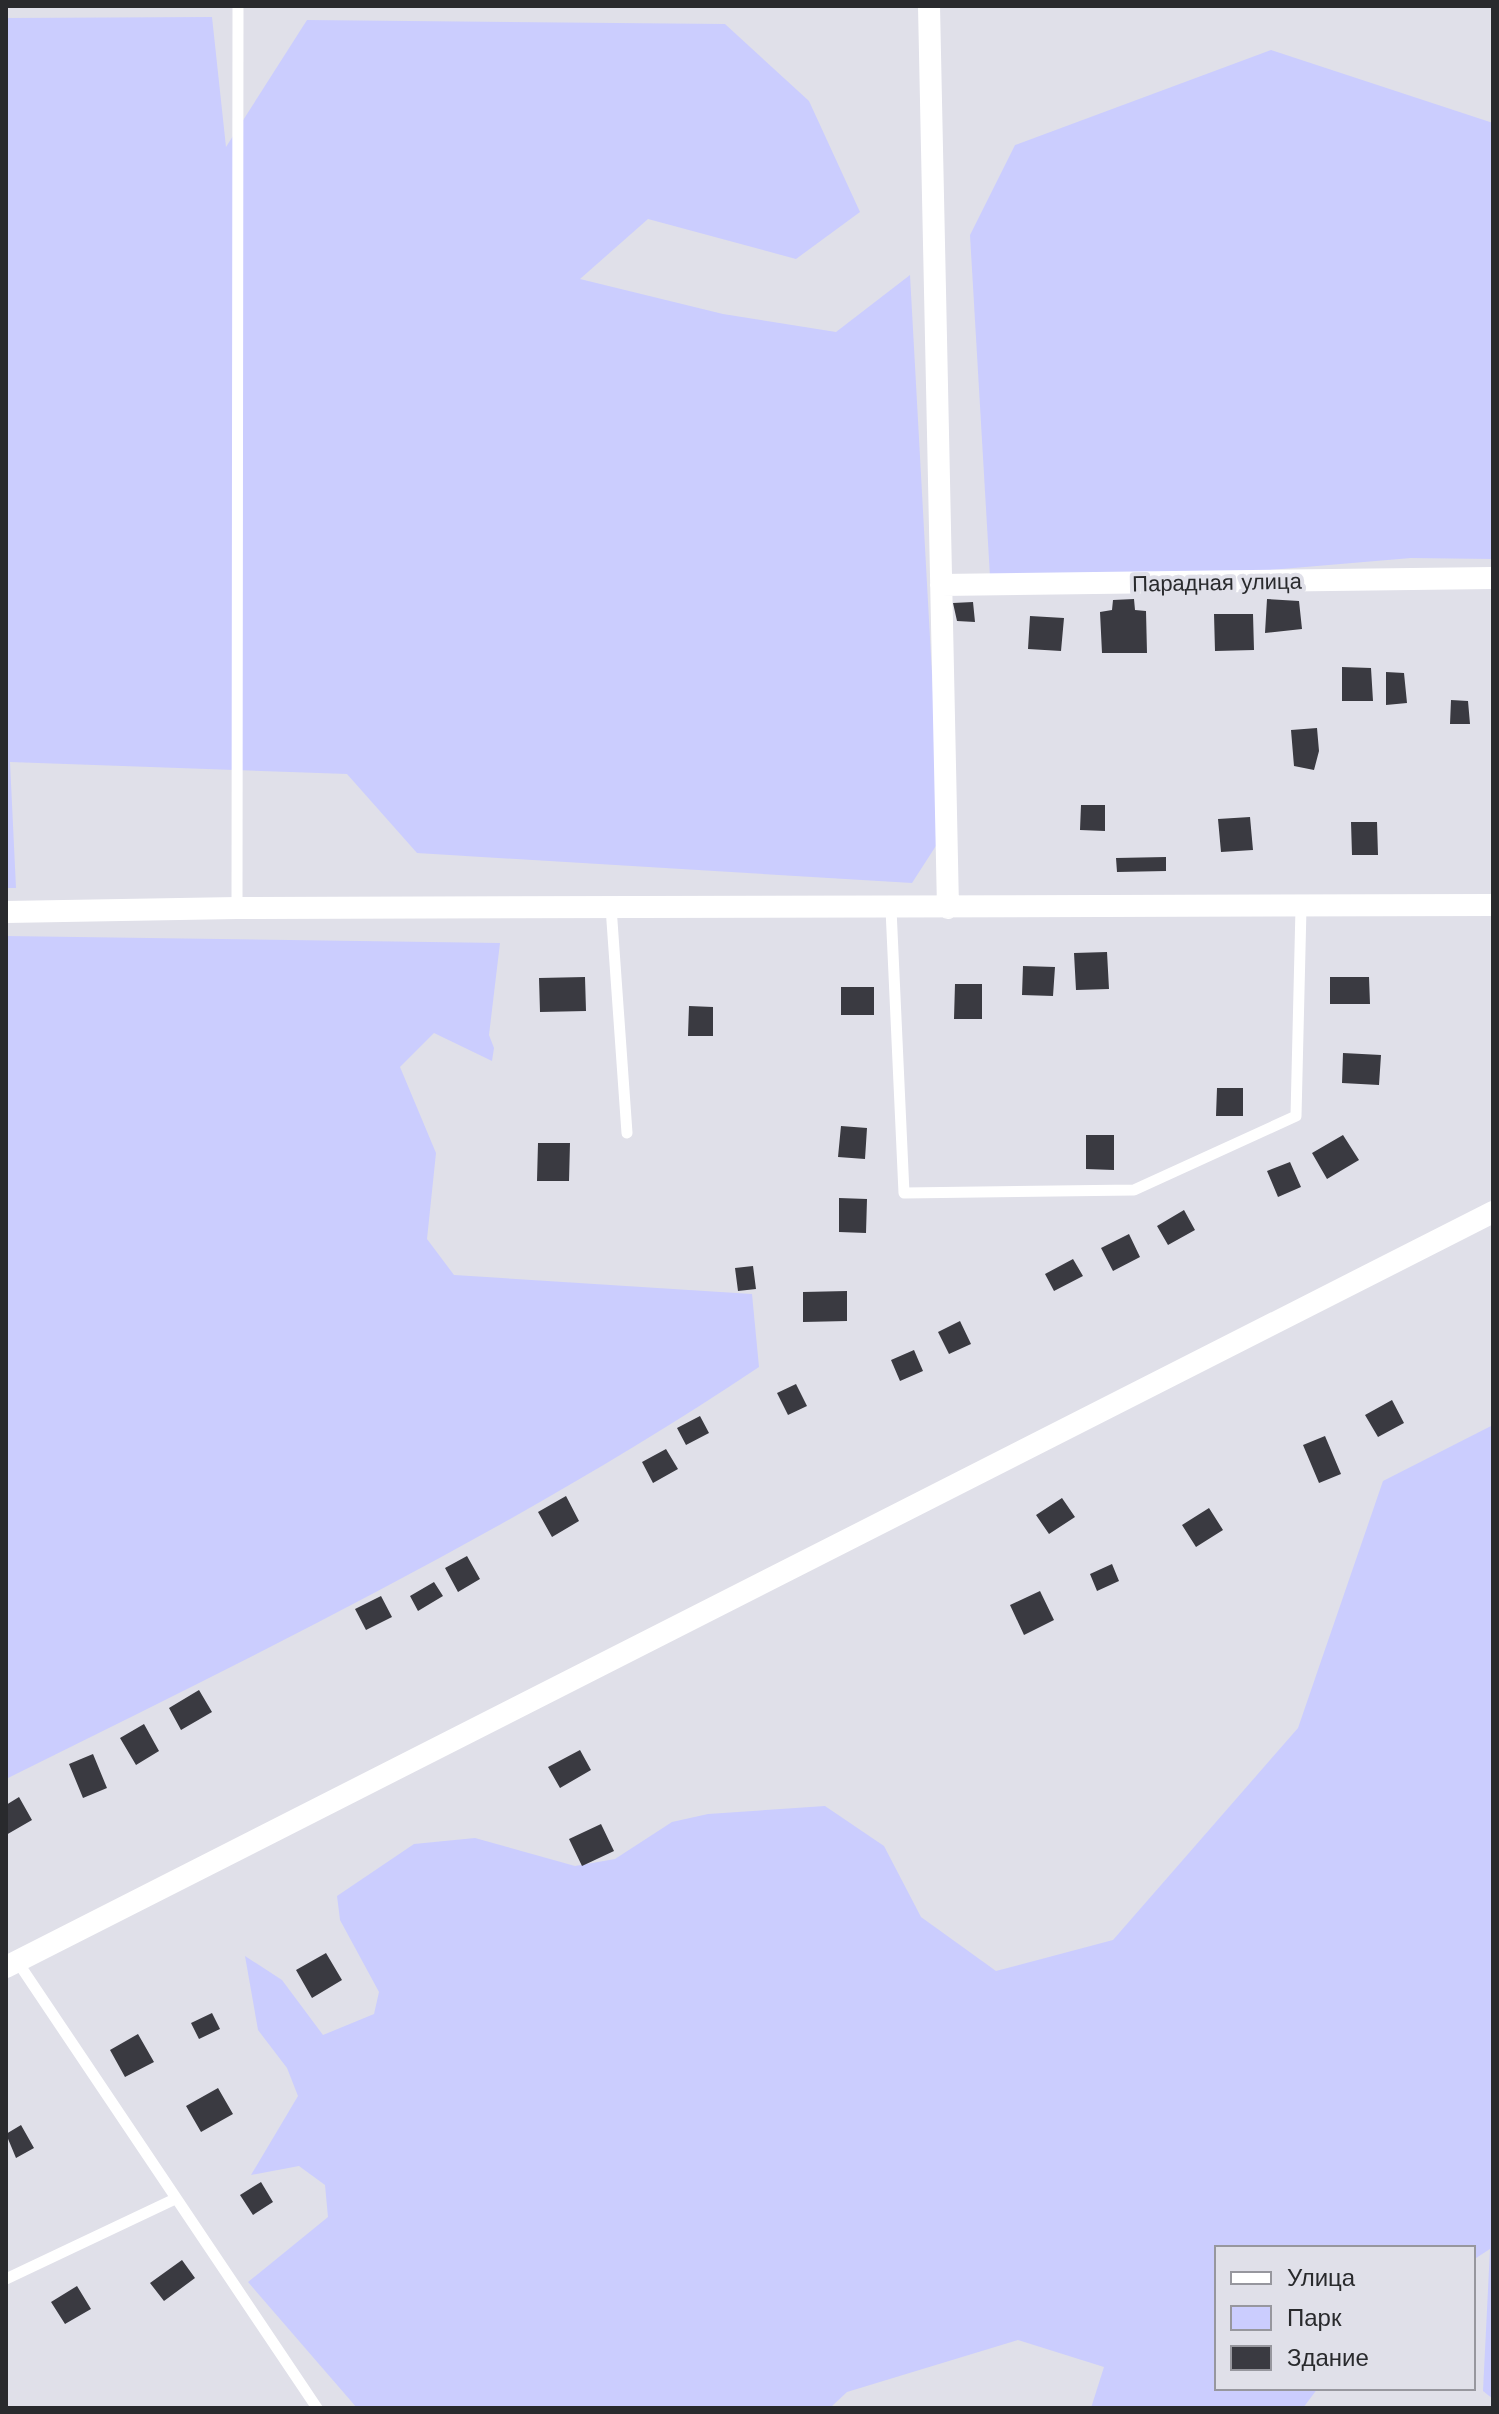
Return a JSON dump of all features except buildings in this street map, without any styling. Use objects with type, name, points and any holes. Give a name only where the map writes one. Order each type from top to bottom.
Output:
[{"type":"street","points":[[929,6],[948,908]]},
{"type":"street","name":"Парадная улица","points":[[941,585],[1493,578]]},
{"type":"street","points":[[6,912],[237,908],[891,909],[1493,905]]},
{"type":"street","points":[[12,1964],[1493,1212]]},
{"type":"lane","points":[[237,908],[238,6]]},
{"type":"lane","points":[[611,907],[627,1133]]},
{"type":"lane","points":[[891,909],[904,1193],[1134,1190],[1296,1116],[1301,908]]},
{"type":"lane","points":[[12,1964],[317,2408]]},
{"type":"lane","points":[[6,2279],[175,2199]]},
{"type":"green space","points":[[212,17],[226,147],[307,20],[725,24],[809,101],[860,212],[796,259],[648,219],[580,279],[723,314],[836,332],[910,275],[941,838],[912,883],[417,853],[347,774],[10,762],[16,888],[6,888],[6,18]]},
{"type":"green space","points":[[1271,50],[1493,123],[1493,559],[1411,558],[991,594],[970,235],[1015,145]]},
{"type":"green space","points":[[6,936],[500,943],[489,1035],[494,1048],[492,1061],[434,1033],[400,1067],[436,1153],[427,1239],[454,1275],[752,1294],[759,1367],[577,1481],[484,1534],[294,1635],[6,1779]]},
{"type":"green space","points":[[1493,1425],[1493,2399],[1483,2391],[1490,2249],[1475,2259],[1475,2246],[1215,2246],[1215,2390],[1316,2390],[1303,2408],[1091,2408],[1104,2367],[1018,2340],[847,2392],[830,2408],[357,2408],[248,2282],[328,2217],[325,2185],[299,2166],[251,2175],[298,2096],[287,2068],[258,2030],[245,1956],[282,1980],[323,2035],[374,2014],[379,1992],[340,1920],[337,1896],[414,1844],[475,1838],[575,1866],[615,1859],[672,1822],[708,1814],[825,1806],[884,1846],[921,1917],[996,1971],[1113,1940],[1298,1728],[1383,1481]]}]
